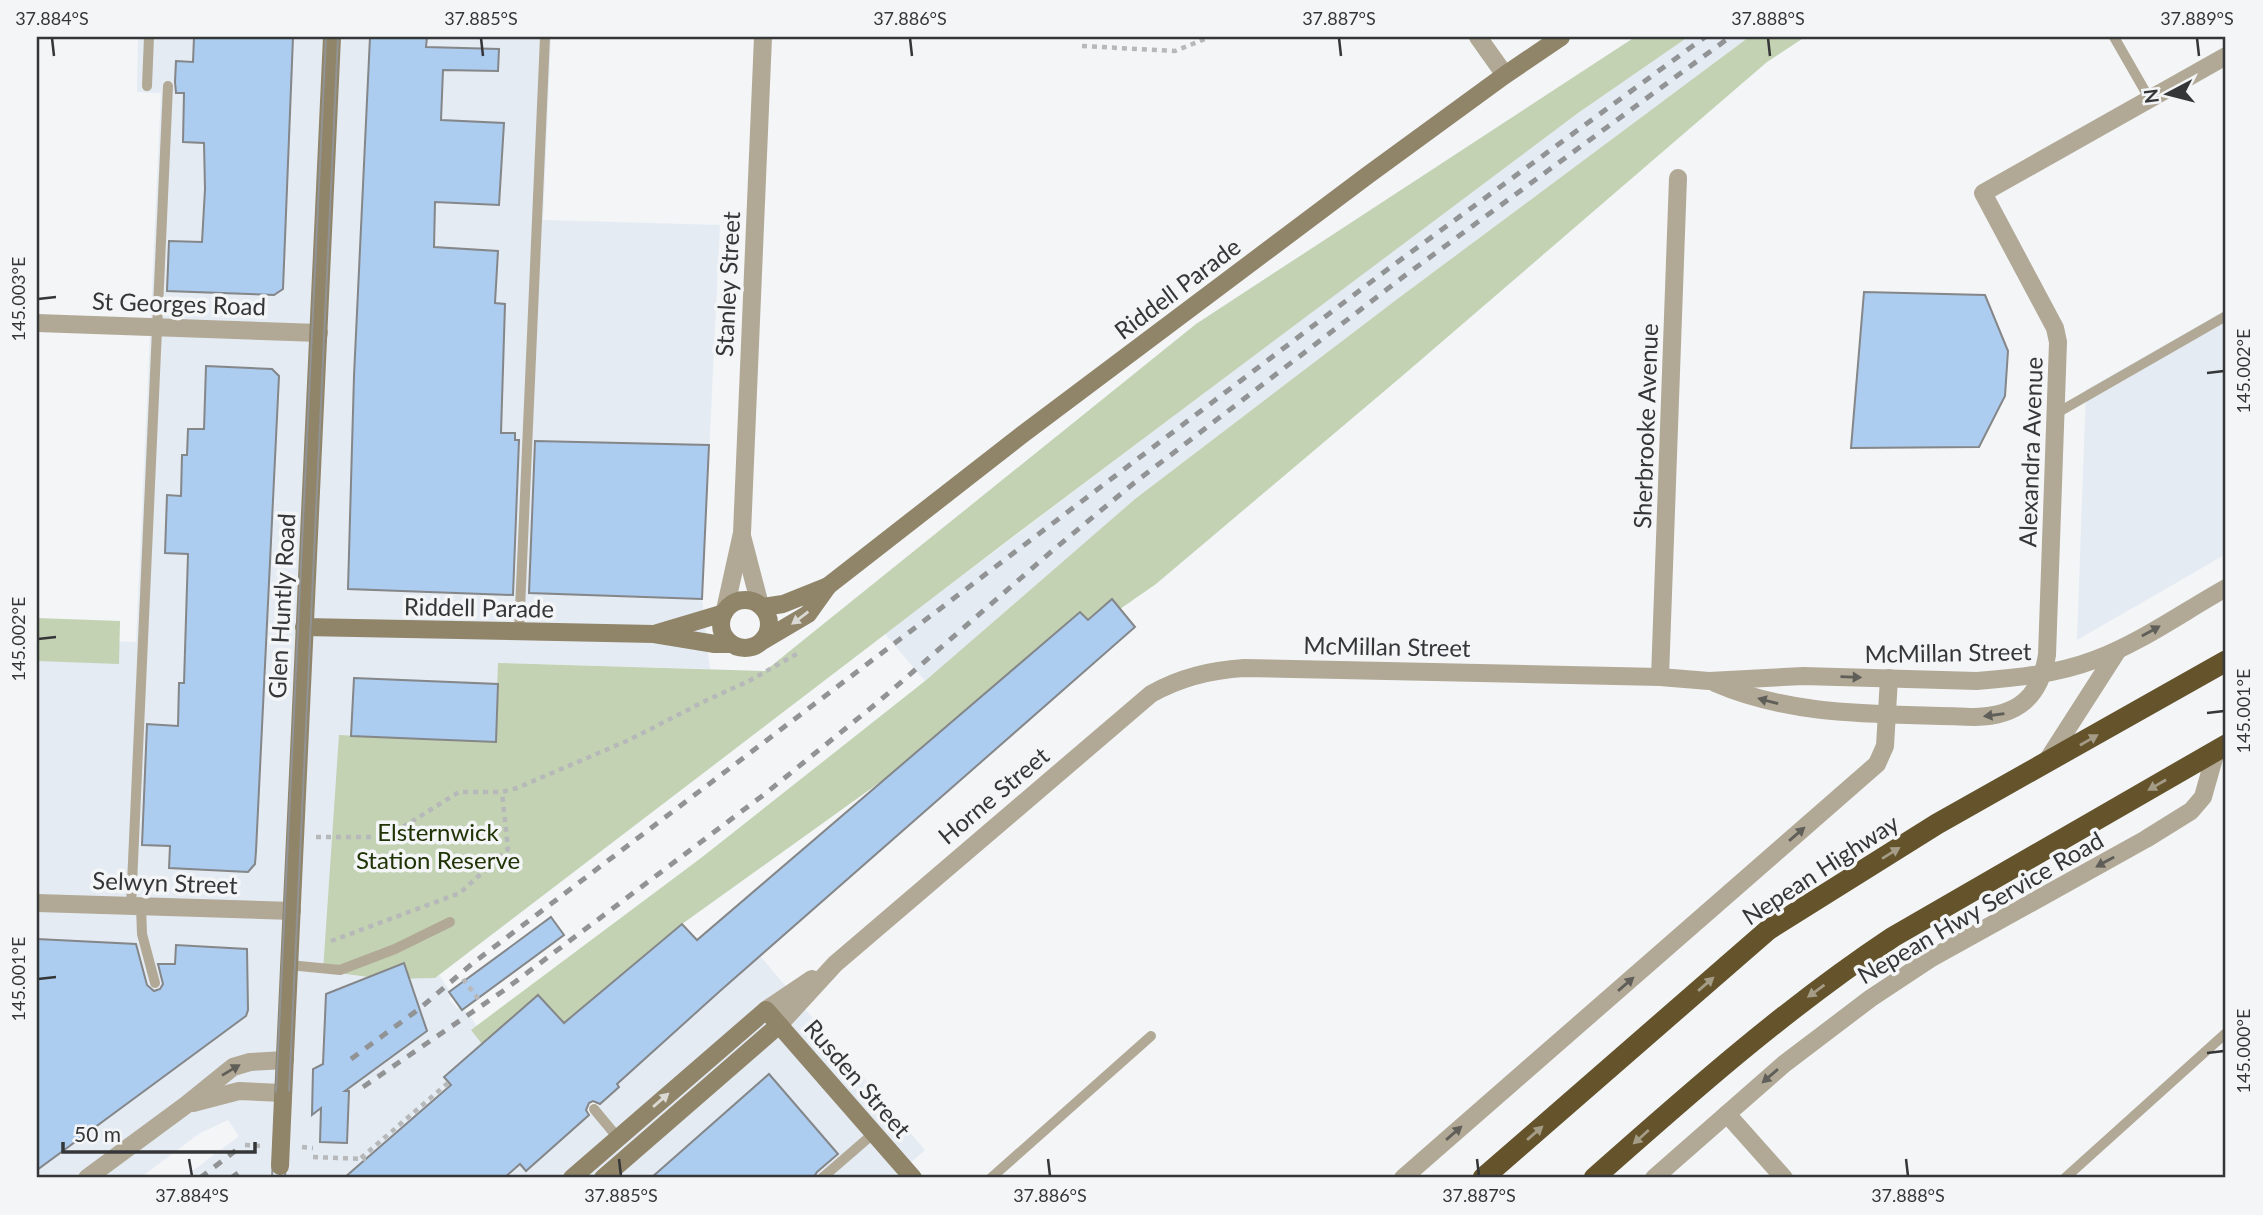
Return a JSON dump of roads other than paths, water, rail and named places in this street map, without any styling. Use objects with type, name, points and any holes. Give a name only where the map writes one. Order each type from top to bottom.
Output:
[{"type":"highway","name":"Nepean Highway","points":[[1483,1178],[1768,930],[1937,824],[2226,662]]},
{"type":"highway","points":[[1594,1178],[1699,1085],[1808,996],[1849,967],[1893,937],[2221,748]]},
{"type":"street","name":"Glen Huntly Road","points":[[279,1178],[332,37]]},
{"type":"street","name":"Stanley Street","points":[[725,611],[742,533],[763,37]]},
{"type":"street","points":[[1478,37],[1505,75]]},
{"type":"street","name":"Riddell Parade","points":[[761,606],[783,604],[828,586],[1045,418],[1505,75],[1561,37]]},
{"type":"street","name":"Alexandra Avenue","points":[[2042,673],[2047,655],[2059,351],[2057,334],[1983,193],[2226,56]]},
{"type":"street","name":"Sherbrooke Avenue","points":[[1660,677],[1678,178]]},
{"type":"street","name":"St Georges Road","points":[[37,323],[319,333]]},
{"type":"street","name":"Stanley Street","points":[[742,533],[761,606]]},
{"type":"street","name":"Riddell Parade","points":[[764,639],[808,614],[828,586]]},
{"type":"street","points":[[2042,673],[2093,660],[2120,648],[2226,588]]},
{"type":"street","points":[[740,600],[748,600],[761,606],[769,623],[764,639],[749,648],[732,644],[722,630],[721,621],[725,611],[740,600]]},
{"type":"street","name":"Riddell Parade","points":[[654,634],[725,611]]},
{"type":"street","name":"Riddell Parade","points":[[304,627],[654,634],[715,645],[732,644]]},
{"type":"street","points":[[2044,765],[2120,648]]},
{"type":"street","name":"McMillan Street","points":[[1190,676],[1216,670],[1244,668],[1660,677],[1709,681],[1803,676],[1977,681],[2042,673],[2036,688],[2025,702],[1997,716],[1823,711],[1780,705],[1709,681]]},
{"type":"street","name":"Horne Street","points":[[603,1178],[779,1025],[835,964],[1141,702],[1166,685],[1190,676]]},
{"type":"street","points":[[1403,1178],[1875,767],[1885,746],[1889,678]]},
{"type":"street","name":"Nepean Hwy Service Road","points":[[1654,1178],[1828,1028],[1930,959],[2146,839],[2191,811],[2203,797],[2221,748]]},
{"type":"street","name":"Selwyn Street","points":[[37,903],[292,911]]},
{"type":"street","name":"Horne Street","points":[[572,1178],[766,1010],[835,964]]},
{"type":"street","name":"Rusden Street","points":[[766,1010],[913,1178]]},
{"type":"street","points":[[87,1178],[233,1067],[250,1062],[285,1060]]},
{"type":"street","points":[[186,1105],[239,1091],[283,1096]]},
{"type":"street","points":[[1727,1114],[1784,1178]]},
{"type":"street","points":[[638,1121],[651,1136]]},
{"type":"lane","points":[[147,86],[149,37]]},
{"type":"lane","points":[[519,632],[545,37]]},
{"type":"lane","points":[[2115,37],[2150,98]]},
{"type":"lane","points":[[155,983],[136,906],[168,86]]},
{"type":"lane","points":[[2057,413],[2226,316]]},
{"type":"lane","points":[[289,965],[340,970],[395,949],[450,922]]},
{"type":"lane","points":[[2065,1178],[2226,1033]]},
{"type":"lane","points":[[991,1178],[1151,1036]]},
{"type":"lane","points":[[594,1110],[618,1138]]},
{"type":"lane","points":[[822,1178],[874,1133]]},
{"type":"tram line","points":[[272,1178],[326,37]]},
{"type":"tram line","points":[[285,1178],[338,37]]},
{"type":"railway","points":[[351,1059],[419,1009],[473,963],[1388,269],[1705,37]]},
{"type":"railway","points":[[363,1087],[503,991],[766,793],[877,703],[1134,483],[1407,274],[1730,37]]},
{"type":"railway","points":[[200,1178],[239,1148]]},
{"type":"railway","points":[[231,1178],[238,1173]]},
{"type":"park label","name":"Elsternwick Station Reserve","points":[[438,845]]}]
